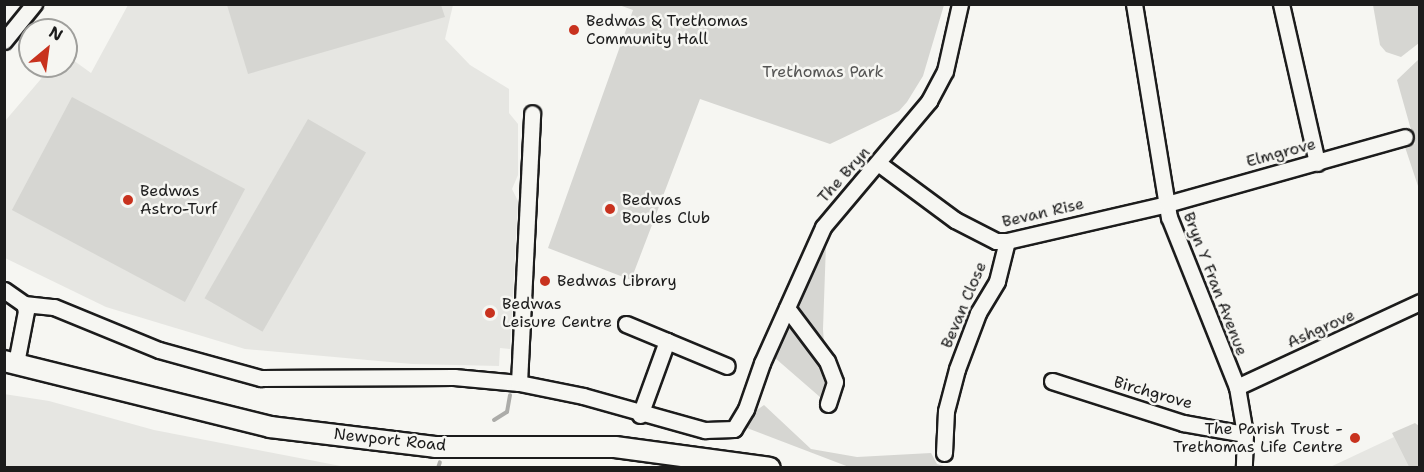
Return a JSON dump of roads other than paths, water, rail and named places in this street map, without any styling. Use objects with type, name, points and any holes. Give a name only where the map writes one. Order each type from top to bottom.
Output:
[{"type":"main road","name":"Newport Road","points":[[10,362],[270,427],[435,447],[615,447],[770,468]]},
{"type":"street","points":[[4,41],[34,4]]},
{"type":"street","name":"The Bryn","points":[[640,415],[720,431],[734,429],[746,409],[786,308],[823,227],[847,194],[878,163],[929,101],[945,71],[960,4]]},
{"type":"street","name":"Bryn Y Fran Avenue","points":[[1134,4],[1173,231],[1237,387],[1245,434],[1244,468]]},
{"type":"street","points":[[1281,4],[1317,163]]},
{"type":"street","points":[[519,383],[532,113]]},
{"type":"street","name":"Elmgrove","points":[[1167,204],[1405,136]]},
{"type":"street","name":"Bevan Rise","points":[[878,163],[955,220],[996,242],[1167,204]]},
{"type":"street","name":"Bevan Close","points":[[944,453],[946,411],[957,369],[978,313],[997,281],[1007,241]]},
{"type":"street","points":[[4,290],[24,304],[54,307],[159,350],[261,378],[454,377],[519,383],[583,396],[640,415],[667,341]]},
{"type":"street","name":"Ashgrove","points":[[1237,387],[1419,302]]},
{"type":"street","name":"Newport Road","points":[[10,362],[24,304]]},
{"type":"street","points":[[786,308],[827,361],[835,382],[828,404]]},
{"type":"street","points":[[626,324],[727,366]]},
{"type":"street","name":"Birchgrove","points":[[1052,381],[1183,423],[1245,434]]},
{"type":"waterway","points":[[494,420],[507,412],[510,395]]},
{"type":"waterway","points":[[438,468],[440,462]]},
{"type":"place","name":"Bedwas & Trethomas Community Hall","points":[[574,30]]},
{"type":"place","name":"Bedwas Astro-Turf","points":[[128,200]]},
{"type":"place","name":"Bedwas Boules Club","points":[[610,209]]},
{"type":"place","name":"Bedwas Library","points":[[545,281]]},
{"type":"place","name":"Bedwas Leisure Centre","points":[[490,313]]},
{"type":"place","name":"The Parish Trust - Trethomas Life Centre","points":[[1355,438]]},
{"type":"park label","name":"Trethomas Park","points":[[823,72]]}]
